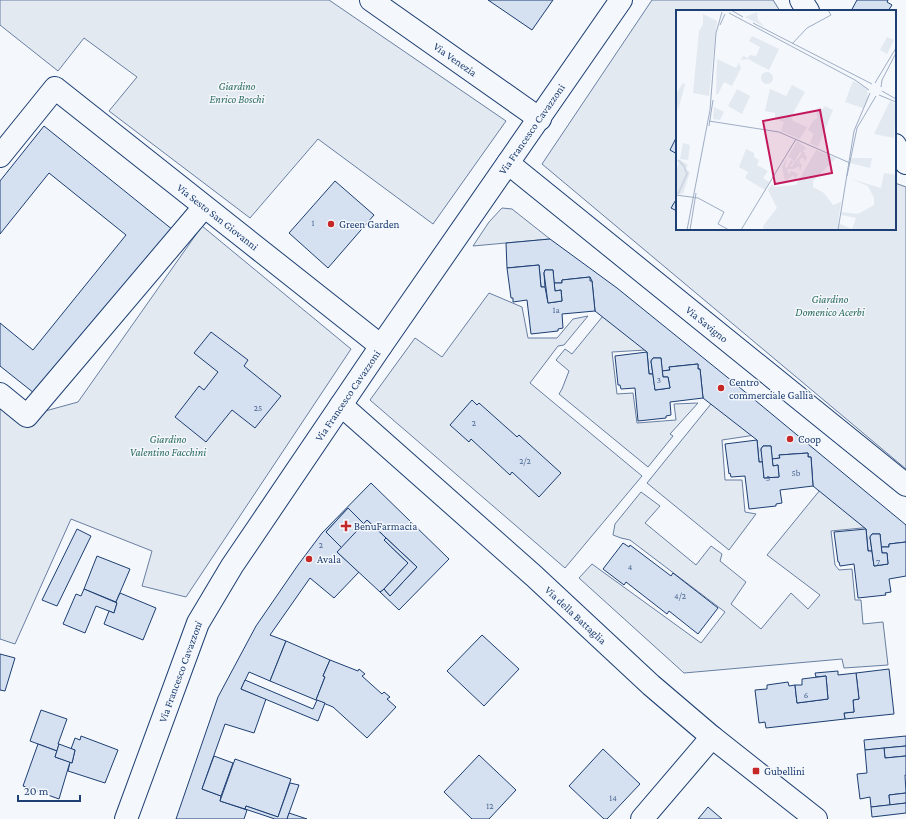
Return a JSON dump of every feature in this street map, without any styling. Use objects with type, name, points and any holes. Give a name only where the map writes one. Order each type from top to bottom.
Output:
[{"type":"street","name":"Via Venezia","points":[[371,0],[540,119]]},
{"type":"street","name":"Via Francesco Cavazzoni","points":[[126,819],[198,623],[232,566],[381,346],[540,119],[621,0]]},
{"type":"street","points":[[801,0],[807,10]]},
{"type":"street","name":"Via Sesto San Giovanni","points":[[0,156],[55,88],[381,346]]},
{"type":"street","points":[[896,148],[906,163]]},
{"type":"street","name":"Via Savigno","points":[[508,163],[906,484]]},
{"type":"street","points":[[0,394],[27,416],[204,207]]},
{"type":"street","name":"Via della Battaglia","points":[[341,405],[534,576],[651,685],[712,737],[816,819]]},
{"type":"street","points":[[642,819],[712,737]]},
{"type":"green space","name":"Giardino Enrico Boschi","points":[[0,0],[329,0],[506,121],[433,224],[318,139],[250,218],[109,111],[137,77],[84,38],[58,71],[0,25]]},
{"type":"green space","name":"Giardino Domenico Acerbi","points":[[652,0],[773,0],[779,10],[676,10],[676,230],[896,230],[896,183],[906,187],[906,469],[542,164]]},
{"type":"green space","points":[[502,208],[512,209],[550,239],[473,246],[489,222]]},
{"type":"green space","name":"Giardino Valentino Facchini","points":[[202,226],[351,349],[186,597],[142,586],[152,551],[71,519],[15,644],[0,639],[0,394],[27,416],[78,402]]},
{"type":"green space","points":[[489,293],[522,307],[528,338],[557,338],[573,319],[588,316],[564,345],[558,346],[530,383],[642,476],[565,568],[370,400],[415,338],[442,357]]},
{"type":"green space","points":[[616,300],[679,348],[612,352],[617,394],[633,393],[637,423],[676,420],[674,404],[698,403],[670,434],[673,436],[648,467],[559,394],[569,371],[556,360],[565,349],[572,354]]},
{"type":"green space","points":[[723,389],[762,434],[722,440],[725,480],[742,480],[745,512],[756,514],[729,550],[647,483]]},
{"type":"green space","points":[[829,479],[893,525],[831,531],[835,565],[839,570],[852,569],[855,600],[861,600],[863,624],[883,622],[888,665],[844,668],[842,659],[684,673],[579,578],[592,564],[701,643],[725,612],[630,540],[613,535],[615,524],[641,492],[660,506],[645,523],[696,565],[711,546],[722,554],[720,561],[746,582],[731,604],[761,629],[791,593],[808,609],[820,595],[767,555]]},
{"type":"building","points":[[488,0],[553,0],[532,30]]},
{"type":"building","points":[[857,0],[888,0],[887,2],[892,5],[889,10],[852,10]]},
{"type":"building","points":[[44,126],[173,230],[39,397],[0,366],[0,323],[33,350],[126,235],[49,173],[0,234],[0,181]]},
{"type":"building","points":[[676,138],[676,153],[670,150]]},
{"type":"building","name":"Green Garden","points":[[335,181],[374,215],[328,268],[289,233]]},
{"type":"building","points":[[676,200],[676,210],[671,208]]},
{"type":"building","name":"Centro commerciale Gallia","points":[[550,239],[617,288],[906,525],[906,542],[889,544],[889,547],[881,547],[880,534],[872,534],[870,537],[872,551],[868,551],[866,529],[813,486],[811,457],[808,457],[808,453],[779,455],[780,458],[772,459],[771,446],[763,446],[761,449],[763,462],[759,462],[757,440],[703,398],[700,369],[698,369],[698,364],[669,367],[670,370],[662,371],[661,358],[653,358],[651,361],[653,374],[649,374],[647,352],[595,311],[592,281],[590,277],[562,280],[562,283],[554,283],[553,270],[545,270],[545,287],[541,287],[539,265],[507,268],[506,243]]},
{"type":"building","points":[[539,265],[541,287],[545,287],[548,303],[562,301],[561,290],[555,291],[554,283],[562,283],[562,280],[590,277],[590,281],[592,281],[595,311],[562,314],[563,328],[558,329],[558,331],[531,334],[527,300],[513,302],[513,298],[511,298],[507,268]]},
{"type":"building","points":[[545,270],[553,270],[555,291],[561,290],[562,301],[548,303],[544,273]]},
{"type":"building","points":[[211,332],[248,360],[244,366],[281,396],[255,428],[232,410],[206,442],[175,417],[199,386],[204,390],[218,372],[194,353]]},
{"type":"building","points":[[647,352],[649,374],[653,374],[655,390],[670,388],[668,377],[663,377],[662,371],[670,370],[669,367],[698,364],[698,369],[700,369],[703,398],[670,402],[671,415],[666,416],[666,418],[638,421],[635,388],[621,389],[620,385],[618,385],[615,356]]},
{"type":"building","points":[[653,358],[661,358],[663,377],[668,377],[670,388],[655,390],[651,361]]},
{"type":"building","points":[[472,400],[477,405],[479,403],[517,437],[519,435],[561,473],[539,497],[512,472],[510,475],[471,439],[469,442],[450,425]]},
{"type":"building","points":[[757,440],[759,462],[763,462],[764,478],[779,477],[778,465],[773,466],[772,459],[780,458],[779,455],[808,453],[808,457],[811,457],[813,486],[780,490],[782,503],[776,504],[776,506],[749,509],[745,476],[731,477],[730,473],[729,474],[725,444]]},
{"type":"building","points":[[763,446],[771,446],[773,466],[778,465],[779,477],[764,478],[761,449]]},
{"type":"building","points":[[371,483],[449,559],[399,610],[380,592],[384,589],[390,596],[417,567],[367,520],[364,524],[348,508],[326,532],[342,548],[337,552],[359,572],[334,598],[310,578],[270,635],[286,641],[270,681],[249,672],[241,689],[266,699],[254,733],[225,724],[202,789],[221,796],[220,801],[247,810],[244,819],[176,819],[218,697],[256,626],[322,533]]},
{"type":"building","points":[[348,508],[364,524],[342,548],[326,532]]},
{"type":"building","points":[[367,520],[386,538],[384,540],[408,563],[380,592],[337,552]]},
{"type":"building","points":[[77,529],[91,536],[57,606],[42,600]]},
{"type":"building","points":[[866,529],[868,551],[872,551],[874,566],[888,564],[887,553],[882,553],[881,547],[889,547],[889,544],[906,542],[906,576],[889,579],[891,592],[885,593],[886,595],[858,598],[854,564],[840,566],[838,562],[834,532]]},
{"type":"building","points":[[872,534],[880,534],[882,553],[887,553],[888,564],[874,566],[870,537]]},
{"type":"building","points":[[386,538],[417,567],[390,596],[384,589],[408,563],[384,540]]},
{"type":"building","points":[[623,543],[629,547],[630,545],[671,576],[673,573],[718,608],[698,634],[669,611],[667,614],[626,582],[624,585],[603,569]]},
{"type":"building","points":[[97,556],[130,569],[116,602],[84,589]]},
{"type":"building","points":[[84,589],[117,603],[114,613],[96,606],[85,633],[63,624],[76,594],[81,596]]},
{"type":"building","points":[[120,593],[156,608],[143,640],[104,624],[109,611],[114,613],[116,602]]},
{"type":"building","points":[[482,635],[519,669],[484,706],[447,671]]},
{"type":"building","points":[[286,641],[330,660],[323,676],[325,677],[316,700],[270,681]]},
{"type":"building","points":[[0,654],[15,658],[5,691],[0,690]]},
{"type":"building","points":[[330,660],[358,671],[359,669],[365,674],[362,676],[382,694],[384,692],[390,697],[387,699],[396,707],[367,738],[333,707],[316,700],[325,677],[323,676]]},
{"type":"building","points":[[889,669],[894,714],[845,719],[844,713],[854,712],[853,700],[859,699],[856,673]]},
{"type":"building","points":[[838,671],[838,675],[856,673],[859,699],[853,700],[854,712],[844,713],[845,719],[766,728],[765,722],[759,723],[755,690],[767,689],[767,685],[788,682],[789,686],[795,685],[797,703],[828,699],[826,676],[816,677],[815,673]]},
{"type":"building","points":[[826,676],[828,699],[797,703],[795,685],[802,685],[802,679]]},
{"type":"building","points":[[245,680],[313,709],[317,700],[325,703],[318,721],[241,689]]},
{"type":"building","points":[[41,710],[67,719],[57,751],[30,741]]},
{"type":"building","points":[[81,736],[118,750],[105,783],[68,771],[70,762],[72,763],[75,750],[71,749],[75,738],[80,740]]},
{"type":"building","points":[[906,736],[906,746],[865,750],[864,740]]},
{"type":"building","points":[[38,744],[57,751],[55,757],[70,762],[59,799],[23,786]]},
{"type":"building","points":[[59,744],[75,750],[72,763],[55,757]]},
{"type":"building","points":[[906,746],[906,756],[885,758],[884,748]]},
{"type":"building","points":[[884,748],[885,758],[906,756],[906,793],[889,795],[890,805],[871,807],[870,797],[860,799],[857,774],[867,773],[865,750]]},
{"type":"building","points":[[603,749],[640,784],[607,819],[604,819],[569,786]]},
{"type":"building","points":[[479,755],[516,790],[489,819],[472,819],[444,792]]},
{"type":"building","points":[[214,756],[233,763],[221,796],[202,789]]},
{"type":"building","points":[[235,759],[291,779],[278,817],[246,806],[245,809],[220,801]]},
{"type":"building","points":[[290,783],[299,785],[287,819],[275,819],[245,809],[246,806],[278,817]]},
{"type":"building","points":[[906,793],[906,803],[890,805],[889,795]]},
{"type":"building","points":[[906,803],[906,813],[872,817],[871,807]]},
{"type":"building","points":[[708,807],[722,819],[698,819]]},
{"type":"building","points":[[289,813],[307,819],[287,819]]},
{"type":"place","name":"Green Garden","points":[[331,224]]},
{"type":"place","name":"Centro commerciale Gallia","points":[[721,388]]},
{"type":"place","name":"Coop","points":[[790,439]]},
{"type":"place","name":"BenuFarmacia","points":[[346,526]]},
{"type":"place","name":"Avala","points":[[309,559]]},
{"type":"place","name":"Gubellini","points":[[756,771]]}]
